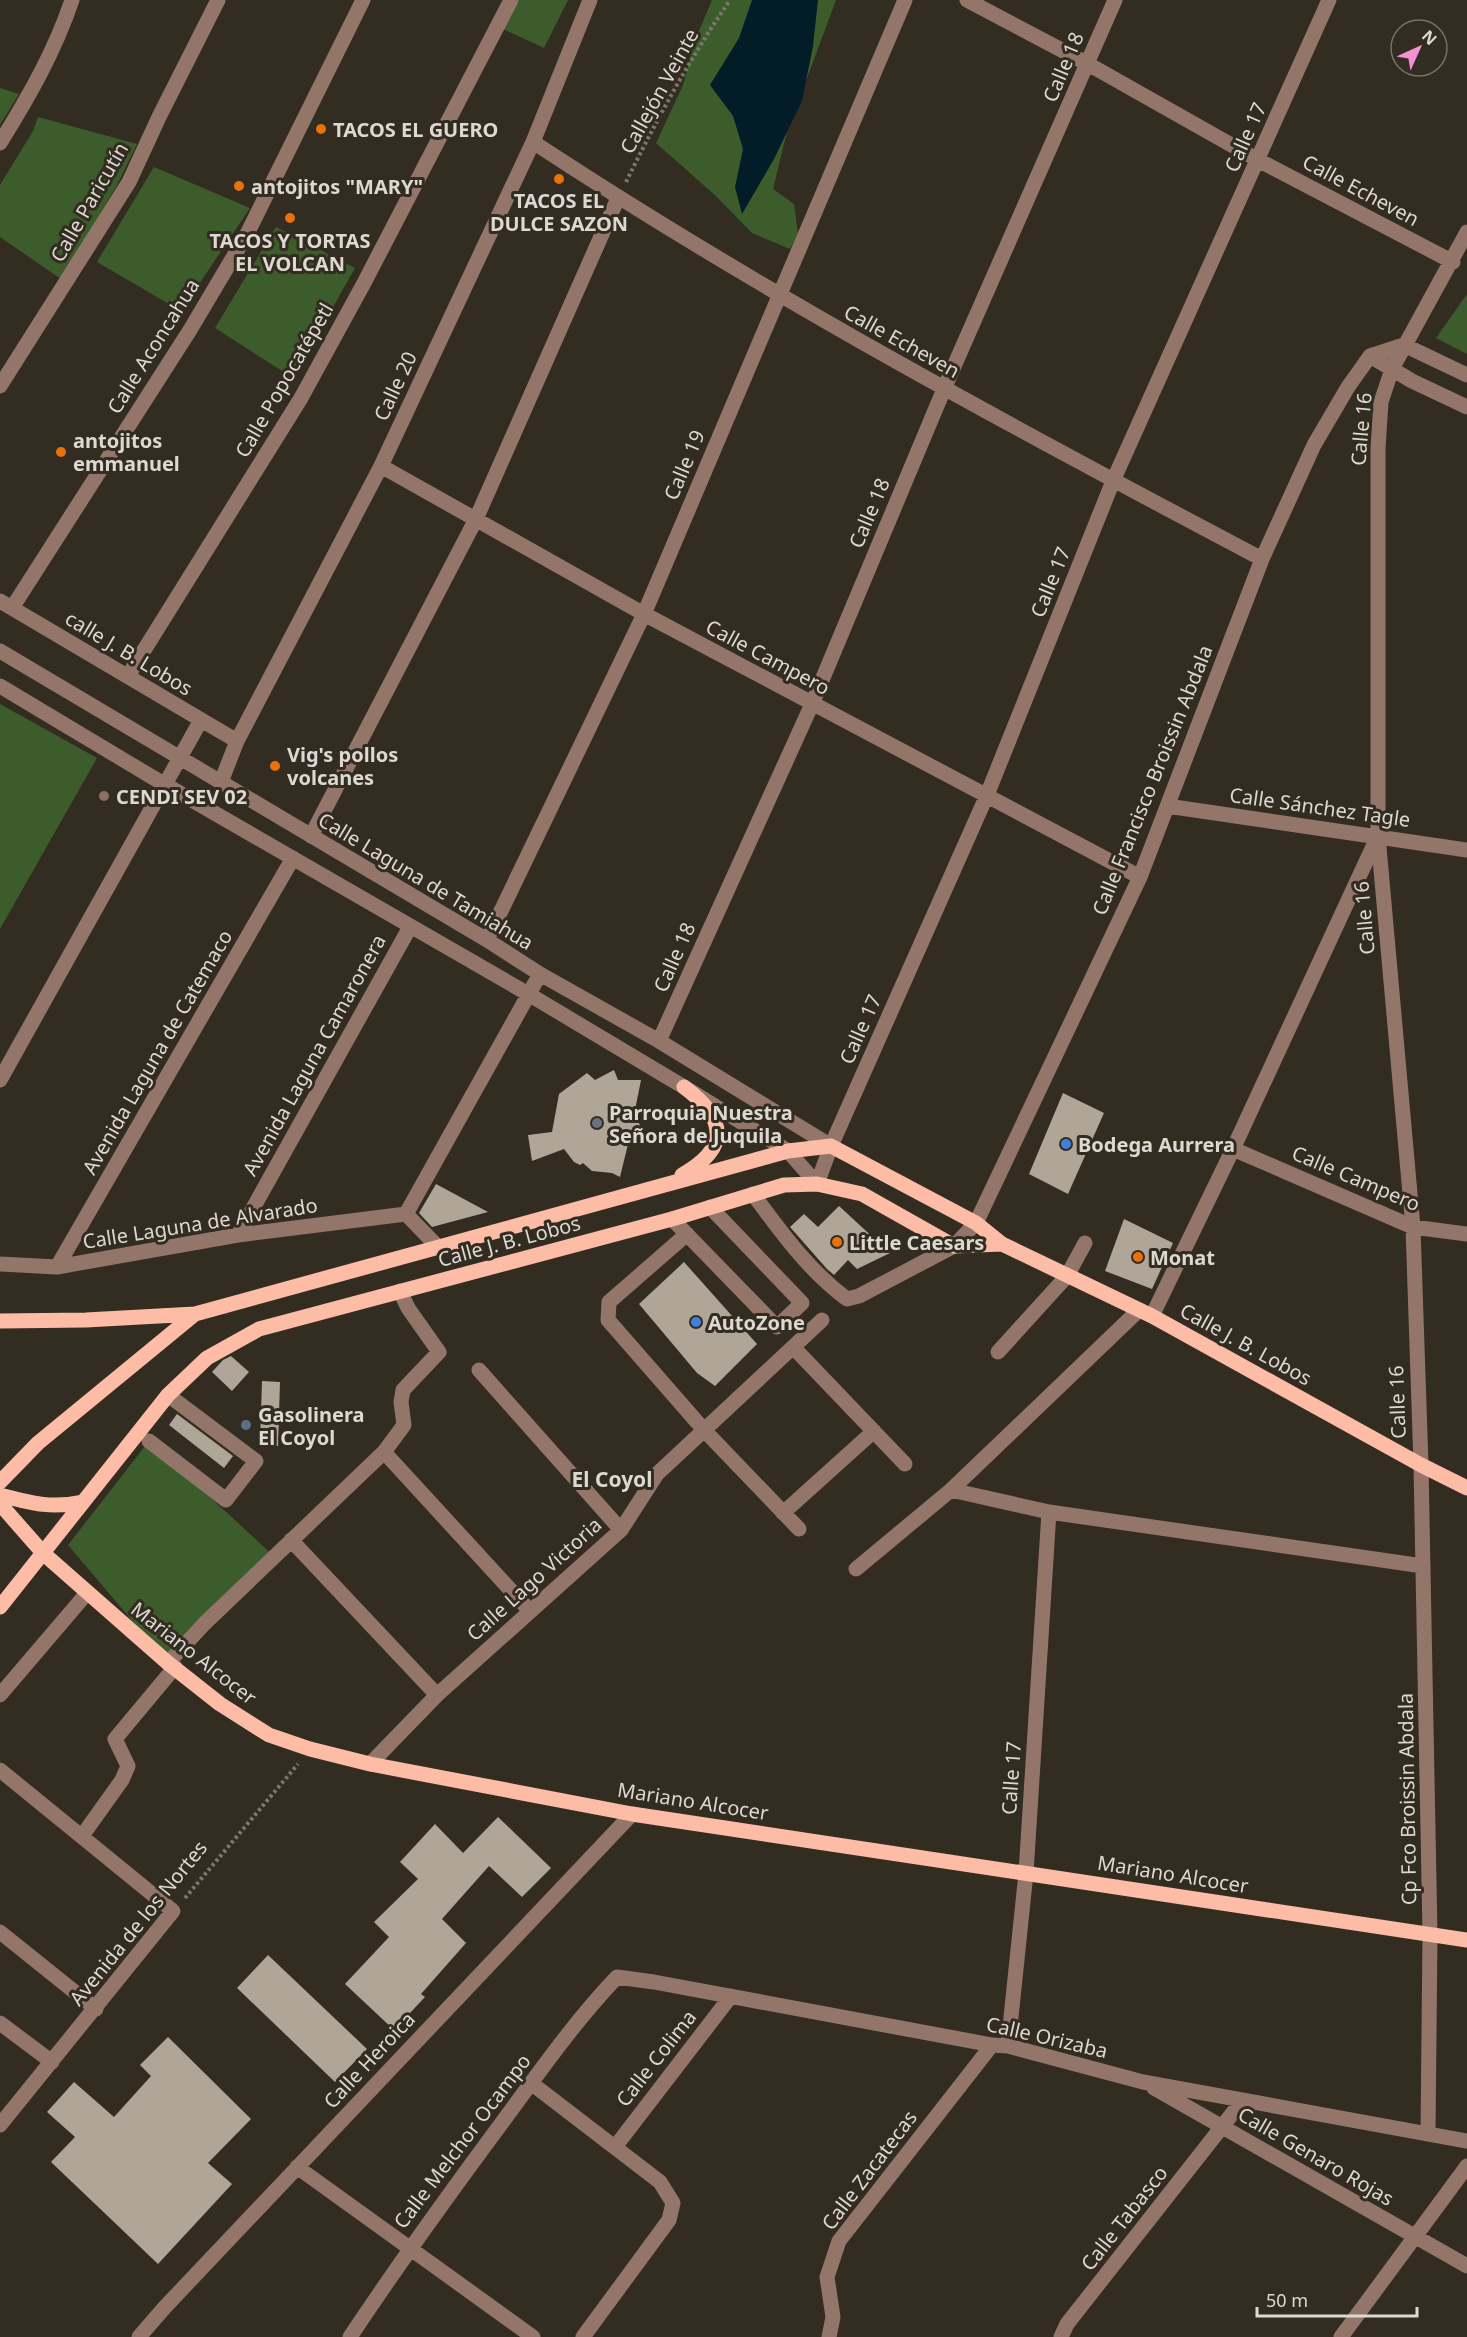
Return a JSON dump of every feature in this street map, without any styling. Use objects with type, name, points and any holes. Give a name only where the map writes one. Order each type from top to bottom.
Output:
[{"type":"main road","points":[[663,1186],[692,1170],[706,1159],[714,1149],[718,1137],[717,1126],[709,1112],[696,1096],[684,1088]]},
{"type":"main road","name":"Calle J. B. Lobos","points":[[195,1314],[788,1151],[831,1146],[976,1223],[1002,1244],[1145,1313],[1420,1465],[1467,1488]]},
{"type":"main road","name":"Calle J. B. Lobos","points":[[0,1607],[168,1395],[207,1358],[259,1329],[672,1219],[784,1185],[817,1184],[862,1194],[954,1246],[1002,1244]]},
{"type":"main road","points":[[0,1321],[86,1320],[195,1314]]},
{"type":"main road","points":[[0,1482],[38,1443],[195,1314]]},
{"type":"main road","points":[[0,1495],[38,1505],[63,1506],[83,1502]]},
{"type":"main road","name":"Mariano Alcocer","points":[[0,1504],[44,1554],[171,1665],[220,1704],[269,1735],[310,1749],[370,1764],[632,1814],[1467,1940]]},
{"type":"street","points":[[0,143],[28,99],[72,0]]},
{"type":"street","name":"Calle Paricutín","points":[[0,386],[129,182],[218,0]]},
{"type":"street","name":"Calle Aconcahua","points":[[6,605],[189,330],[246,234],[363,0]]},
{"type":"street","name":"Calle Popocatépetl","points":[[128,676],[301,398],[364,283],[511,0]]},
{"type":"street","name":"Calle 20","points":[[221,782],[237,741],[381,466],[533,142],[590,0]]},
{"type":"street","name":"Calle 19","points":[[487,940],[644,614],[905,0]]},
{"type":"street","name":"Calle Echeven","points":[[967,0],[1088,64],[1258,160],[1452,262]]},
{"type":"street","name":"Calle 18","points":[[659,1041],[812,704],[944,389],[1115,0]]},
{"type":"street","name":"Calle 17","points":[[817,1184],[831,1146],[987,795],[1113,481],[1329,0]]},
{"type":"street","name":"Calle Echeven","points":[[533,142],[618,198],[779,296],[944,389],[1262,559]]},
{"type":"street","points":[[311,836],[476,519],[618,198]]},
{"type":"street","points":[[1392,369],[1467,232]]},
{"type":"street","points":[[1370,356],[1404,345],[1467,375]]},
{"type":"street","points":[[1370,356],[1467,407]]},
{"type":"street","name":"Calle Francisco Broissin Abdala","points":[[954,1246],[976,1223],[1140,878],[1262,559],[1314,445],[1348,387],[1370,356]]},
{"type":"street","name":"Calle 16","points":[[1392,369],[1381,402],[1378,448],[1378,836],[1413,1227],[1420,1465]]},
{"type":"street","name":"Calle Campero","points":[[381,466],[644,614],[1140,878]]},
{"type":"street","name":"calle J. B. Lobos","points":[[6,605],[237,741]]},
{"type":"street","name":"Calle Laguna de Tamiahua","points":[[0,651],[487,940],[540,974],[659,1041],[831,1146]]},
{"type":"street","points":[[0,686],[165,785],[530,995],[788,1151],[817,1184]]},
{"type":"street","points":[[0,1080],[201,720]]},
{"type":"street","name":"Calle Sánchez Tagle","points":[[1167,806],[1467,850]]},
{"type":"street","points":[[856,1569],[951,1490],[1145,1313],[1233,1149],[1378,836]]},
{"type":"street","name":"Avenida Laguna de Catemaco","points":[[57,1267],[293,858]]},
{"type":"street","name":"Avenida Laguna Camaronera","points":[[238,1235],[410,927]]},
{"type":"street","points":[[438,1247],[406,1214],[540,974]]},
{"type":"street","name":"Calle Campero","points":[[1233,1149],[1413,1227],[1467,1234]]},
{"type":"street","points":[[753,1194],[785,1238],[846,1299],[859,1296],[954,1246]]},
{"type":"street","points":[[672,1219],[777,1328],[802,1303],[710,1207]]},
{"type":"street","name":"Calle Laguna de Alvarado","points":[[0,1264],[57,1267],[238,1235],[406,1214]]},
{"type":"street","points":[[687,1234],[609,1302],[608,1320],[704,1430],[799,1530]]},
{"type":"street","points":[[998,1352],[1067,1276],[1085,1243]]},
{"type":"street","points":[[82,1836],[122,1780],[128,1766],[115,1739],[171,1665],[205,1623],[384,1452],[404,1425],[401,1402],[403,1390],[439,1352],[408,1308],[400,1291]]},
{"type":"street","name":"Calle Lago Victoria","points":[[370,1764],[437,1695],[529,1610],[621,1530],[657,1474],[822,1320]]},
{"type":"street","points":[[794,1348],[905,1464]]},
{"type":"street","points":[[479,1370],[621,1530]]},
{"type":"street","points":[[149,1441],[226,1500],[256,1461],[168,1395]]},
{"type":"street","points":[[783,1513],[874,1431]]},
{"type":"street","points":[[384,1452],[529,1610]]},
{"type":"street","name":"Cp Fco Broissin Abdala","points":[[1420,1465],[1430,1934],[1428,2133]]},
{"type":"street","points":[[951,1490],[1049,1512],[1423,1566]]},
{"type":"street","name":"Calle 17","points":[[1008,2046],[1026,1873],[1049,1512]]},
{"type":"street","points":[[291,1540],[437,1695]]},
{"type":"street","points":[[0,1695],[87,1593]]},
{"type":"street","points":[[0,1770],[173,1911]]},
{"type":"street","name":"Calle Heroica","points":[[139,2337],[632,1814]]},
{"type":"street","name":"Avenida de los Nortes","points":[[0,2125],[173,1911]]},
{"type":"street","points":[[0,1932],[96,2009]]},
{"type":"street","name":"Calle Orizaba","points":[[617,1977],[731,1995],[992,2045],[1008,2046],[1143,2082],[1467,2141]]},
{"type":"street","name":"Calle Melchor Ocampo","points":[[350,2337],[410,2248],[531,2083],[591,2004],[617,1977]]},
{"type":"street","name":"Calle Colima","points":[[615,2147],[731,1995]]},
{"type":"street","points":[[0,2023],[52,2061]]},
{"type":"street","name":"Calle Zacatecas","points":[[829,2337],[833,2317],[827,2277],[839,2241],[992,2045]]},
{"type":"street","name":"Calle Genaro Rojas","points":[[1143,2082],[1467,2266]]},
{"type":"street","points":[[531,2083],[660,2182],[674,2203],[669,2220],[583,2337]]},
{"type":"street","name":"Calle Tabasco","points":[[1061,2337],[1067,2325],[1243,2100]]},
{"type":"street","points":[[1341,2337],[1467,2166]]},
{"type":"street","points":[[297,2167],[533,2337]]},
{"type":"path","name":"Callejón Veinte","points":[[618,198],[655,124],[707,33],[730,0]]},
{"type":"path","name":"Avenida de los Nortes","points":[[173,1911],[310,1749]]},
{"type":"green space","points":[[517,0],[568,0],[544,48],[503,29]]},
{"type":"green space","points":[[712,0],[836,0],[787,132],[773,189],[794,204],[798,234],[790,249],[752,233],[716,196],[656,143],[683,85],[696,38]]},
{"type":"green space","points":[[0,88],[19,94],[0,125]]},
{"type":"green space","points":[[38,117],[137,144],[116,187],[61,279],[0,237],[0,185],[33,131]]},
{"type":"green space","points":[[154,167],[250,208],[181,311],[97,262]]},
{"type":"green space","points":[[276,227],[355,268],[293,378],[215,328]]},
{"type":"green space","points":[[1467,294],[1467,354],[1436,338]]},
{"type":"green space","points":[[0,704],[97,758],[0,929]]},
{"type":"green space","points":[[149,1441],[275,1557],[168,1663],[68,1545]]},
{"type":"water","points":[[752,0],[818,0],[813,46],[802,101],[774,159],[742,214],[735,187],[743,149],[733,116],[710,85],[739,38]]},
{"type":"building","name":"Parroquia Nuestra Señora de Juquila","points":[[614,1070],[618,1080],[641,1080],[634,1115],[644,1132],[630,1136],[620,1177],[612,1173],[592,1171],[583,1163],[580,1165],[574,1162],[564,1149],[532,1161],[528,1135],[552,1132],[559,1094],[587,1073],[595,1080]]},
{"type":"building","name":"Bodega Aurrera","points":[[1063,1093],[1104,1113],[1068,1194],[1029,1174]]},
{"type":"building","points":[[436,1184],[488,1212],[432,1227],[419,1213]]},
{"type":"building","name":"Little Caesars","points":[[839,1206],[890,1253],[857,1269],[848,1260],[834,1275],[827,1269],[790,1227],[804,1214],[818,1227]]},
{"type":"building","name":"Monat","points":[[1124,1219],[1173,1243],[1152,1289],[1105,1271]]},
{"type":"building","name":"AutoZone","points":[[684,1262],[757,1344],[715,1386],[697,1373],[639,1304]]},
{"type":"building","points":[[231,1356],[249,1372],[232,1391],[212,1372],[223,1360]]},
{"type":"building","points":[[262,1381],[280,1382],[278,1446],[260,1445]]},
{"type":"building","points":[[177,1414],[233,1456],[224,1468],[169,1425]]},
{"type":"building","points":[[498,1817],[551,1868],[522,1897],[489,1866],[442,1919],[466,1943],[421,1994],[425,1997],[394,2030],[345,1984],[389,1937],[374,1922],[418,1879],[400,1862],[435,1824],[463,1853]]},
{"type":"building","points":[[268,1955],[367,2049],[335,2082],[237,1988]]},
{"type":"building","points":[[168,2037],[251,2119],[208,2163],[232,2184],[158,2264],[51,2162],[75,2137],[47,2112],[74,2082],[114,2117],[151,2076],[140,2065]]},
{"type":"place","name":"TACOS EL GUERO","points":[[321,129]]},
{"type":"place","name":"TACOS EL DULCE SAZON","points":[[559,179]]},
{"type":"place","name":"antojitos \"MARY\"","points":[[239,186]]},
{"type":"place","name":"TACOS Y TORTAS EL VOLCAN","points":[[290,218]]},
{"type":"place","name":"antojitos emmanuel","points":[[61,452]]},
{"type":"place","name":"Vig's pollos volcanes","points":[[275,766]]},
{"type":"place","name":"CENDI SEV 02","points":[[104,796]]},
{"type":"place","name":"Parroquia Nuestra Señora de Juquila","points":[[597,1123]]},
{"type":"place","name":"Bodega Aurrera","points":[[1066,1144]]},
{"type":"place","name":"Little Caesars","points":[[837,1242]]},
{"type":"place","name":"Monat","points":[[1138,1257]]},
{"type":"place","name":"AutoZone","points":[[696,1322]]},
{"type":"place","name":"Gasolinera El Coyol","points":[[246,1425]]},
{"type":"district","name":"El Coyol","points":[[612,1479]]}]
